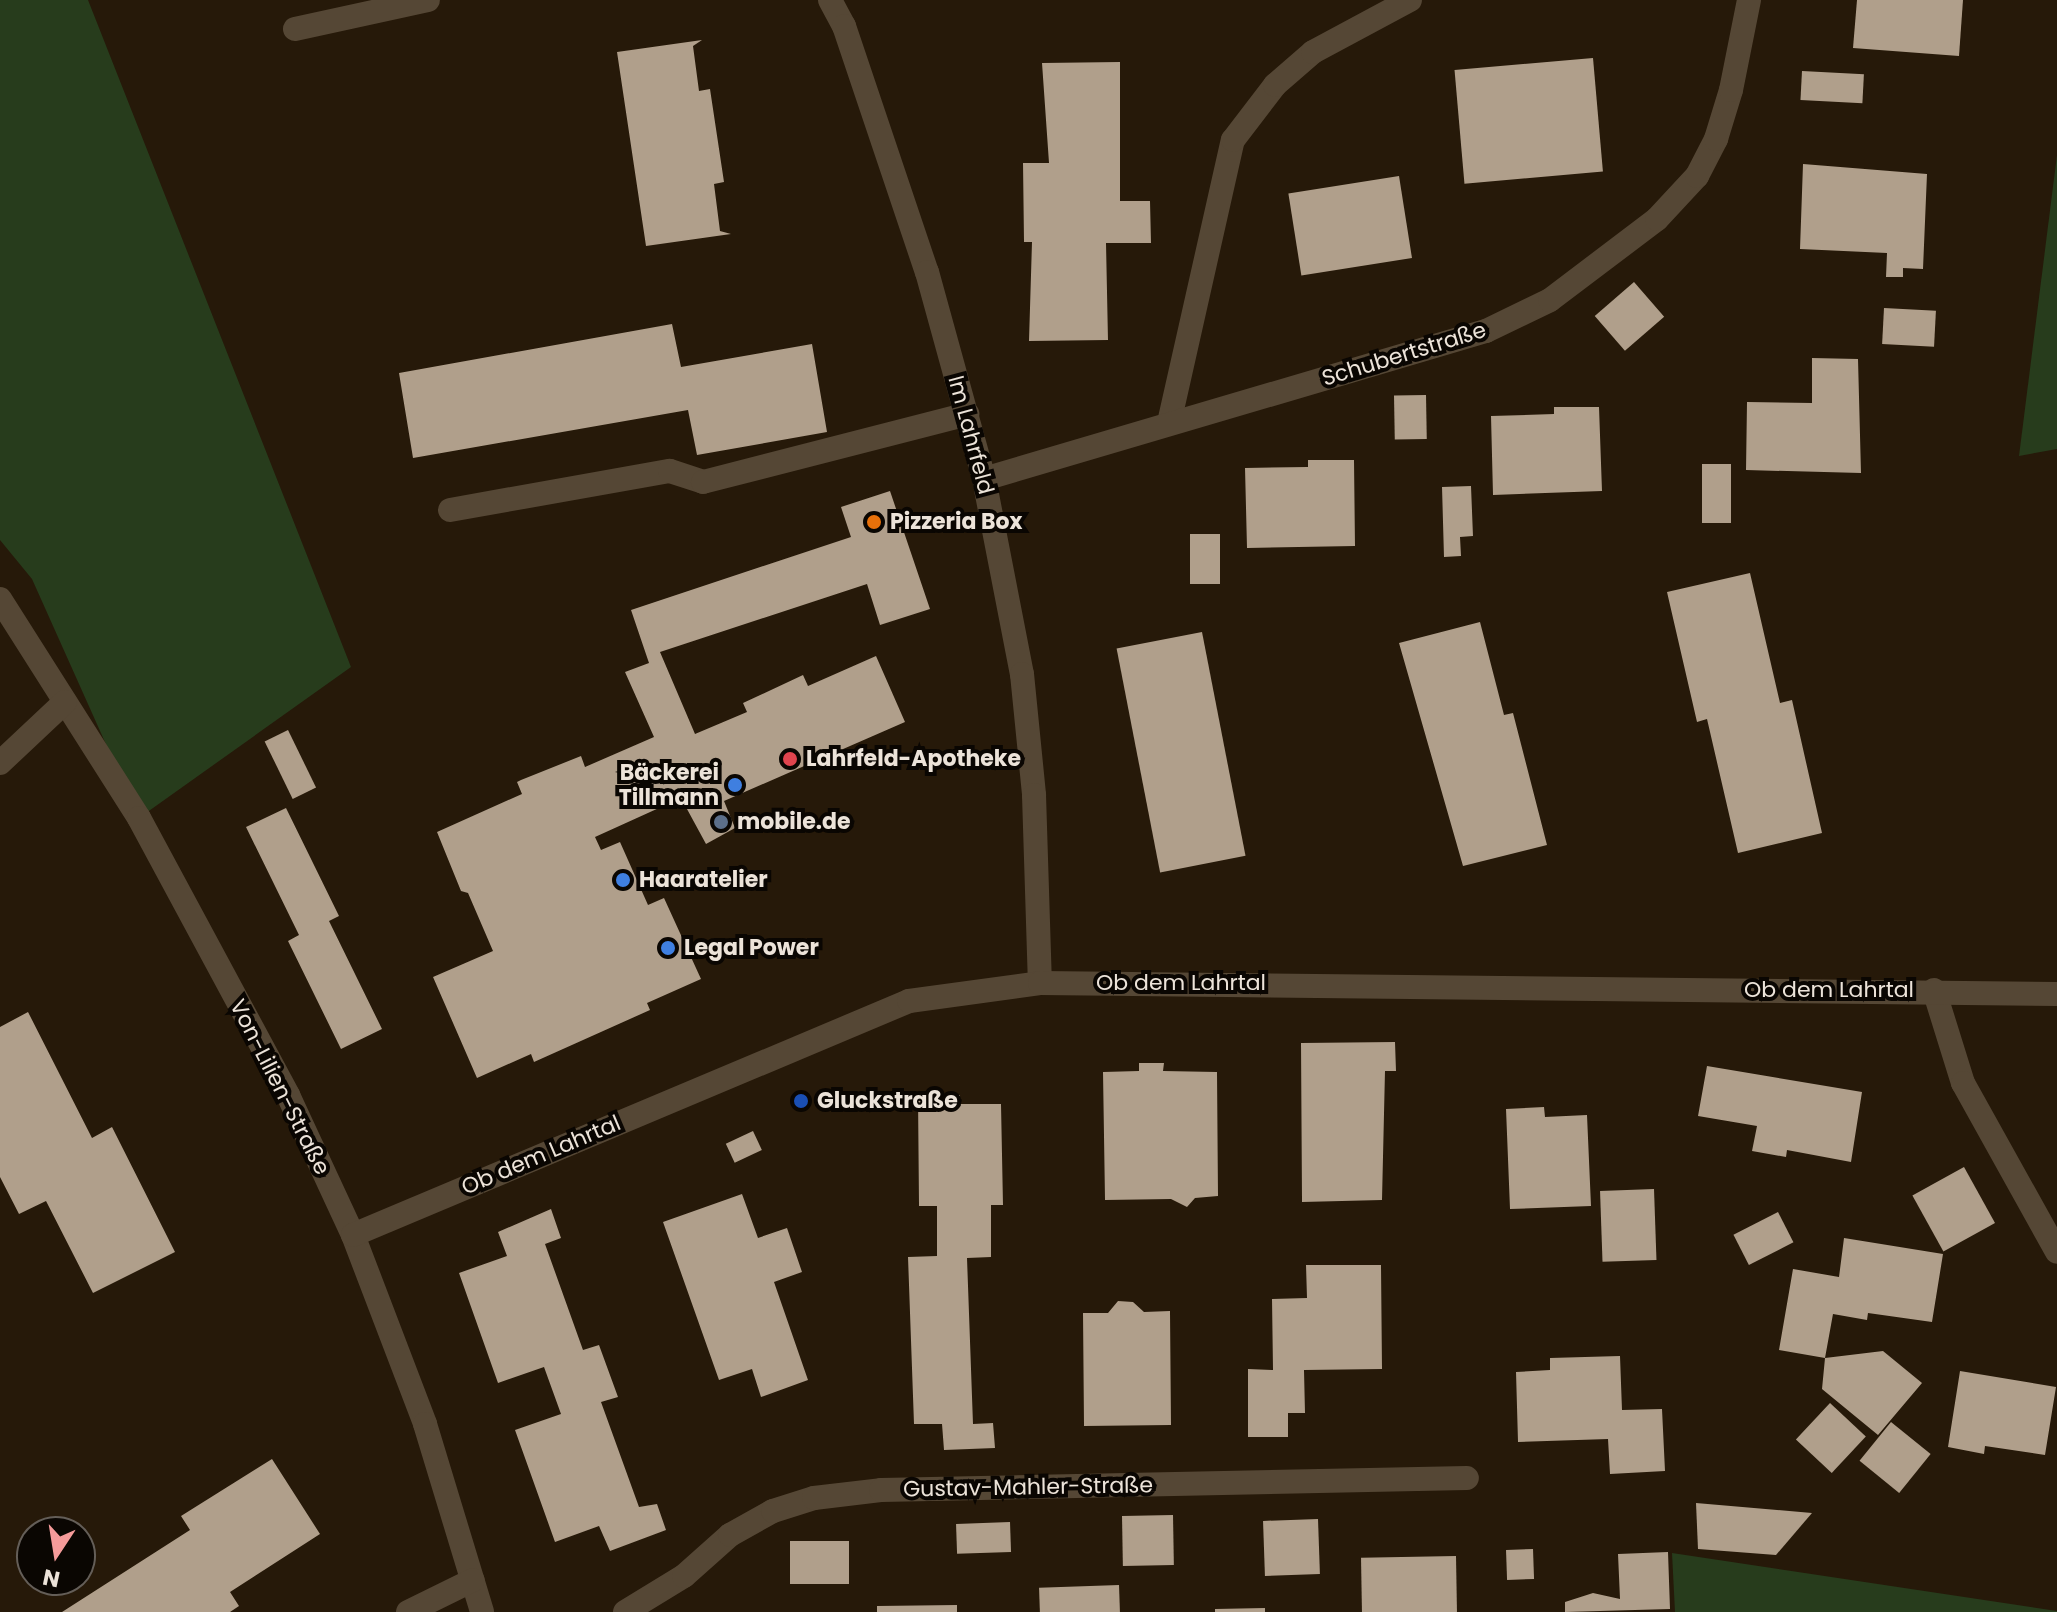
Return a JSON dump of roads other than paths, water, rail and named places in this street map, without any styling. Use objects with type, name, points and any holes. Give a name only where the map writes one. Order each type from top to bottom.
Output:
[{"type":"street","points":[[295,29],[428,0]]},
{"type":"street","name":"Im Lahrfeld","points":[[830,0],[844,26],[927,272],[984,479],[1022,674],[1034,795],[1040,983]]},
{"type":"street","points":[[1169,423],[1233,140],[1275,85],[1313,52],[1410,0]]},
{"type":"street","name":"Schubertstraße","points":[[984,479],[1486,331],[1550,300],[1657,219],[1697,176],[1716,139],[1731,90],[1749,0]]},
{"type":"street","points":[[450,510],[670,471],[703,482],[967,414]]},
{"type":"street","name":"Von-Lilien-Straße","points":[[0,599],[139,818],[288,1095],[353,1235],[425,1424],[482,1612]]},
{"type":"street","points":[[0,763],[65,702]]},
{"type":"street","name":"Ob dem Lahrtal","points":[[353,1235],[909,1001],[1040,983],[1934,990],[2057,994]]},
{"type":"street","points":[[1934,990],[1963,1083],[2057,1252]]},
{"type":"street","name":"Gustav-Mahler-Straße","points":[[625,1612],[684,1576],[730,1535],[773,1511],[814,1498],[881,1490],[1467,1478]]},
{"type":"street","points":[[408,1612],[473,1580]]},
{"type":"place","name":"Pizzeria Box","points":[[874,522]]},
{"type":"place","name":"Lahrfeld-Apotheke","points":[[790,759]]},
{"type":"place","name":"Bäckerei Tillmann","points":[[735,785]]},
{"type":"place","name":"mobile.de","points":[[721,822]]},
{"type":"place","name":"Haaratelier","points":[[623,880]]},
{"type":"place","name":"Legal Power","points":[[668,948]]},
{"type":"place","name":"Gluckstraße","points":[[801,1101]]}]
